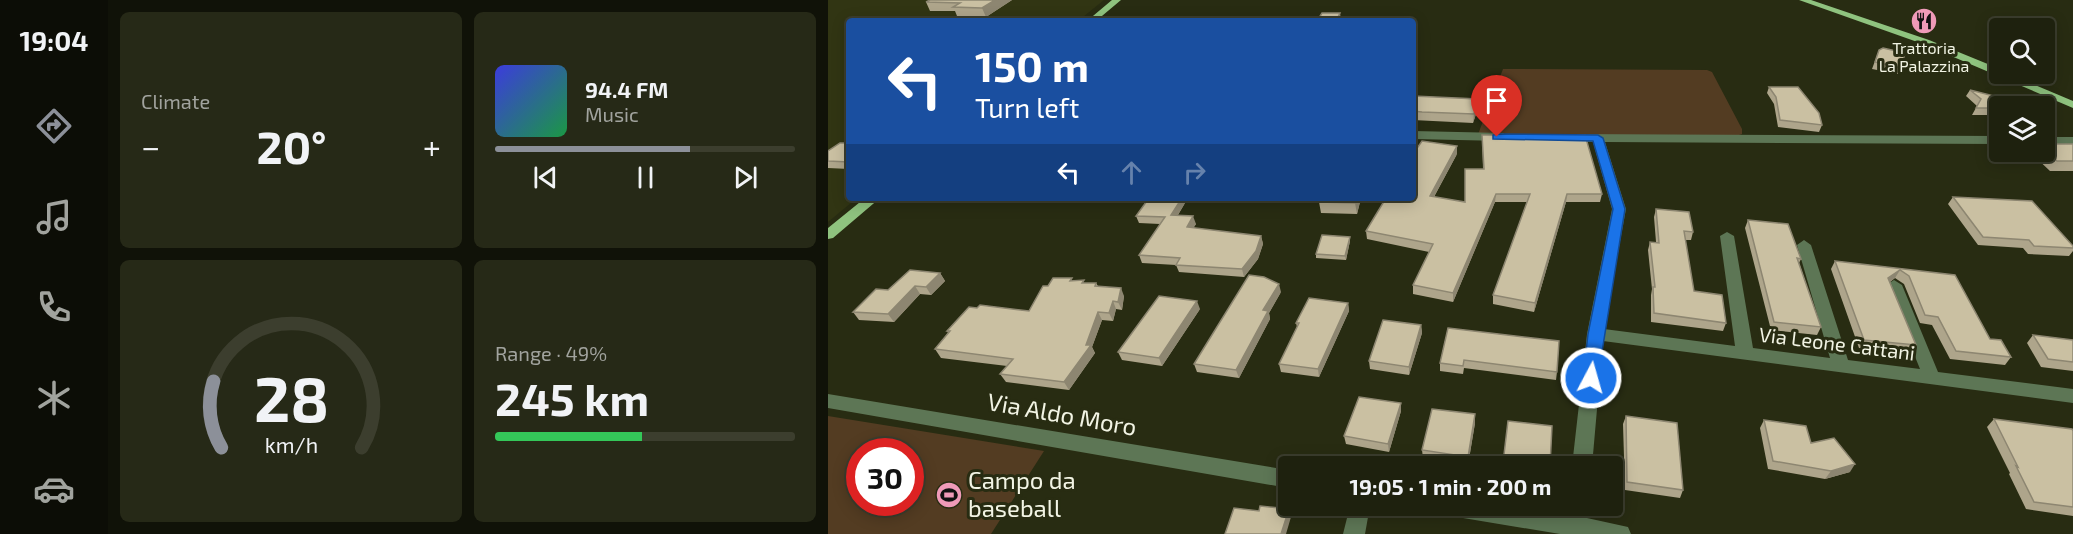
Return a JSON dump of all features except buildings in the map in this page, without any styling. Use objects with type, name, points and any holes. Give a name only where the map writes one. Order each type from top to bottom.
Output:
[{"type":"main road","points":[[1095,18],[1117,0]]},
{"type":"main road","points":[[1803,0],[1926,42],[1989,68]]},
{"type":"main road","points":[[2025,84],[2073,105]]},
{"type":"main road","points":[[828,235],[869,201]]},
{"type":"street","points":[[1416,135],[1521,137]]},
{"type":"street","points":[[1554,138],[1989,140]]},
{"type":"street","points":[[1583,456],[1595,334],[1619,209],[1598,138]]},
{"type":"street","points":[[2055,141],[2073,141]]},
{"type":"street","points":[[1727,236],[1745,354]]},
{"type":"street","points":[[1804,245],[1841,366]]},
{"type":"street","points":[[1894,285],[1932,378]]},
{"type":"street","name":"Via Leone Cattani","points":[[1595,334],[2073,396]]},
{"type":"street","name":"Via Aldo Moro","points":[[828,401],[1278,476]]},
{"type":"street","points":[[1354,534],[1358,516]]},
{"type":"street","points":[[1577,516],[1620,534]]},
{"type":"shaded area","points":[[828,0],[1104,0],[1082,18],[846,18],[846,201],[853,201],[828,222]]},
{"type":"shaded area","points":[[1503,69],[1707,70],[1712,72],[1742,129],[1742,134],[1736,136],[1477,137]]},
{"type":"shaded area","points":[[828,416],[1044,451],[991,534],[828,534]]},
{"type":"place","name":"Trattoria La Palazzina","points":[[1924,21]]},
{"type":"place","name":"Campo da baseball","points":[[949,495]]},
{"type":"route","points":[[1497,137],[1598,138],[1619,209],[1595,334],[1591,378]]}]
